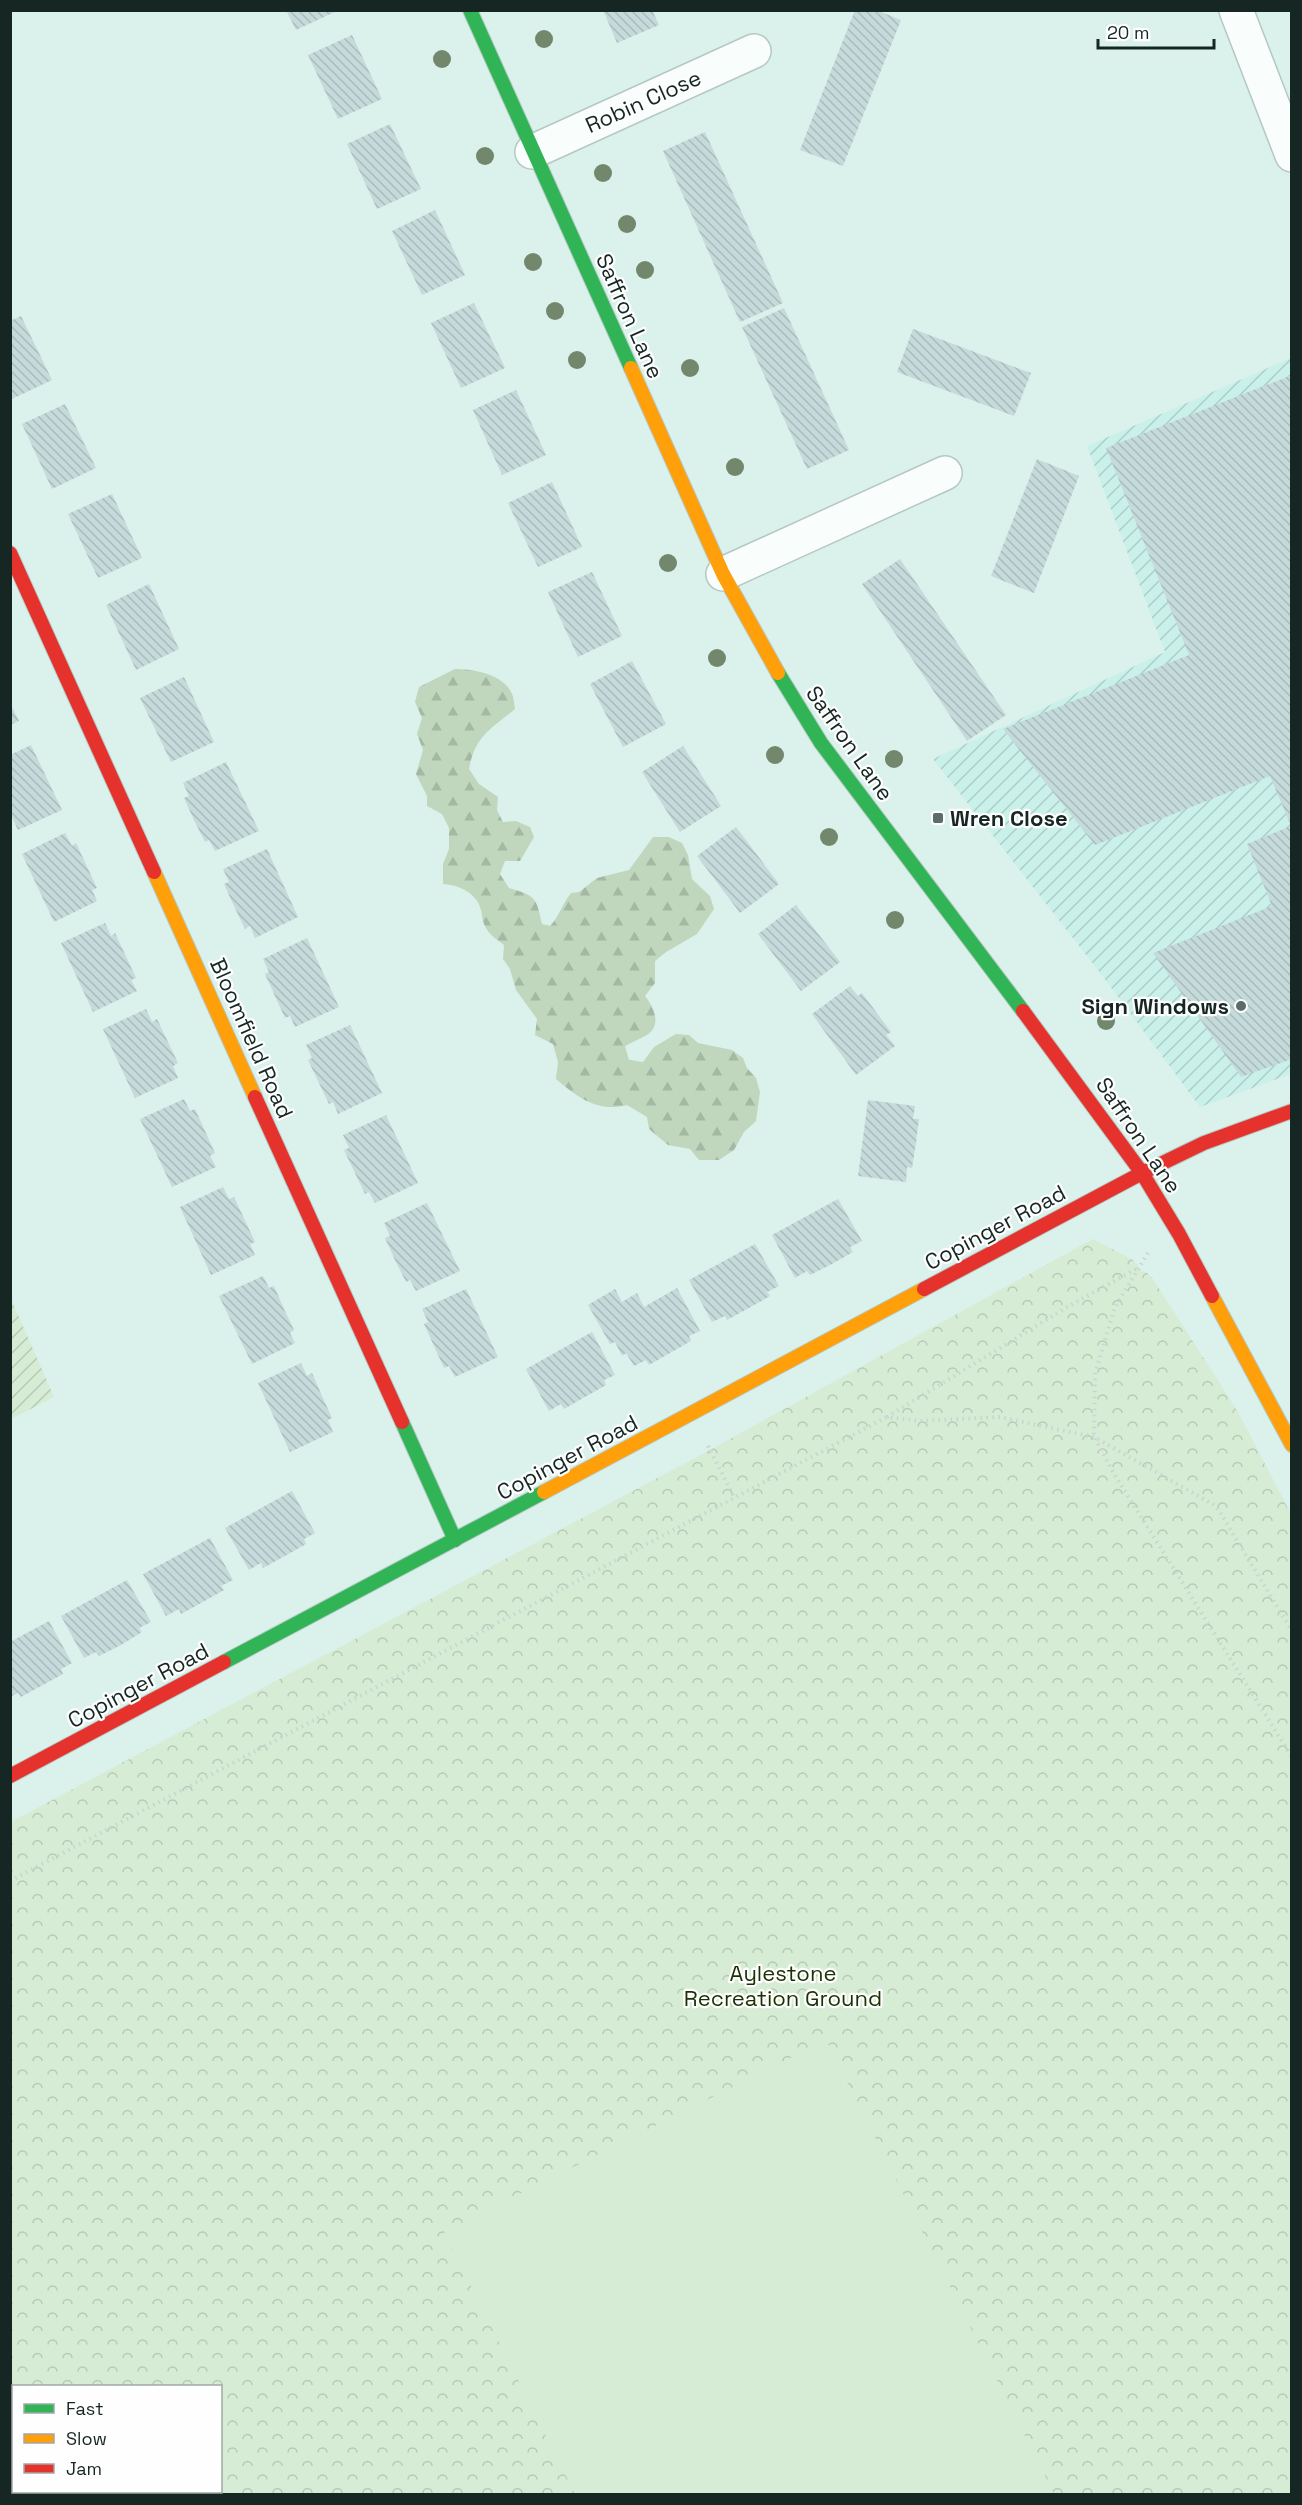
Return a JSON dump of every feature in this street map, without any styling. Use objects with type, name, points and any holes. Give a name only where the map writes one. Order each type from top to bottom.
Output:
[{"type":"street","name":"Saffron Lane","points":[[470,10],[723,574],[786,687],[821,743],[1091,1101],[1142,1173],[1184,1243],[1292,1445]]},
{"type":"street","points":[[1236,10],[1292,155]]},
{"type":"street","name":"Robin Close","points":[[532,152],[754,51]]},
{"type":"street","points":[[723,574],[945,473]]},
{"type":"street","name":"Bloomfield Road","points":[[10,554],[455,1540]]},
{"type":"street","name":"Copinger Road","points":[[10,1776],[1142,1173],[1204,1143],[1292,1111]]},
{"type":"path","points":[[1149,1251],[1115,1307],[1095,1374],[1094,1437],[1116,1477],[1292,1756]]},
{"type":"path","points":[[10,1881],[887,1417],[1069,1306],[1138,1267]]},
{"type":"path","points":[[692,1413],[734,1497]]},
{"type":"path","points":[[887,1417],[920,1421],[1000,1417],[1094,1437],[1216,1506],[1292,1631]]},
{"type":"shaded area","points":[[1291,358],[1291,1074],[1200,1107],[1101,974],[933,759],[1165,652],[1087,446]]},
{"type":"green space","points":[[455,669],[470,670],[495,677],[508,687],[513,696],[515,709],[485,734],[475,749],[469,769],[479,784],[498,797],[497,810],[503,822],[516,821],[530,827],[534,837],[520,861],[505,861],[500,874],[509,888],[525,893],[533,899],[542,924],[550,926],[553,923],[571,893],[579,892],[597,878],[629,870],[653,837],[669,837],[682,843],[688,855],[692,879],[710,896],[714,909],[697,934],[655,961],[655,983],[645,996],[654,1011],[654,1026],[647,1035],[625,1046],[629,1060],[643,1062],[654,1047],[676,1034],[689,1035],[698,1043],[732,1050],[743,1058],[747,1068],[756,1078],[760,1092],[756,1121],[744,1132],[734,1150],[719,1160],[699,1160],[690,1149],[668,1145],[649,1129],[647,1117],[627,1105],[607,1107],[588,1102],[556,1079],[558,1062],[553,1044],[535,1035],[537,1019],[516,990],[510,969],[503,959],[504,945],[488,931],[476,899],[461,888],[443,884],[443,864],[449,849],[449,828],[442,814],[427,806],[427,796],[416,774],[423,750],[417,734],[422,718],[415,702],[419,687]]},
{"type":"green space","name":"Aylestone Recreation Ground","points":[[1093,1239],[1133,1260],[1143,1272],[1145,1271],[1153,1279],[1238,1412],[1291,1514],[1291,2494],[11,2494],[11,1822],[710,1450]]},
{"type":"green space","points":[[11,1299],[54,1397],[10,1419]]},
{"type":"green space","points":[[826,2040],[1054,2494],[575,2494],[444,2232]]},
{"type":"building","points":[[286,10],[339,10],[296,30]]},
{"type":"building","points":[[603,10],[652,10],[659,25],[617,43]]},
{"type":"building","points":[[855,10],[876,10],[901,20],[843,166],[800,150]]},
{"type":"building","points":[[352,35],[382,99],[338,119],[308,55]]},
{"type":"building","points":[[390,124],[421,189],[377,209],[347,144]]},
{"type":"building","points":[[705,132],[783,303],[740,322],[663,151]]},
{"type":"building","points":[[435,210],[465,275],[422,295],[392,231]]},
{"type":"building","points":[[474,303],[505,368],[461,388],[431,323]]},
{"type":"building","points":[[784,308],[849,450],[807,469],[742,327]]},
{"type":"building","points":[[21,316],[52,380],[10,400],[10,321]]},
{"type":"building","points":[[913,329],[1031,373],[1014,416],[897,372]]},
{"type":"building","points":[[1292,375],[1292,1059],[1241,1077],[1153,953],[1272,906],[1247,844],[1291,826],[1270,776],[1095,845],[1003,729],[1189,655],[1106,448]]},
{"type":"building","points":[[516,390],[546,455],[502,475],[473,410]]},
{"type":"building","points":[[65,404],[96,468],[52,489],[22,424]]},
{"type":"building","points":[[1037,459],[1079,476],[1034,593],[991,576]]},
{"type":"building","points":[[552,482],[582,547],[538,567],[508,503]]},
{"type":"building","points":[[112,494],[142,558],[98,578],[68,514]]},
{"type":"building","points":[[900,559],[1006,715],[967,741],[862,584]]},
{"type":"building","points":[[592,572],[622,636],[578,657],[548,592]]},
{"type":"building","points":[[149,584],[179,649],[136,670],[106,605]]},
{"type":"building","points":[[632,661],[666,724],[623,747],[590,684]]},
{"type":"building","points":[[184,677],[214,742],[171,762],[140,698]]},
{"type":"building","points":[[10,703],[19,721],[10,725]]},
{"type":"building","points":[[31,745],[62,810],[18,830],[10,813],[10,755]]},
{"type":"building","points":[[683,746],[721,806],[680,832],[642,772]]},
{"type":"building","points":[[226,762],[259,831],[215,851],[209,840],[205,842],[194,820],[184,798],[189,796],[183,783]]},
{"type":"building","points":[[736,827],[779,884],[740,913],[697,856]]},
{"type":"building","points":[[65,833],[72,846],[76,843],[97,888],[92,890],[97,901],[54,922],[22,854]]},
{"type":"building","points":[[267,849],[298,917],[255,938],[250,926],[245,929],[234,906],[224,884],[229,882],[223,869]]},
{"type":"building","points":[[796,905],[840,962],[801,991],[758,934]]},
{"type":"building","points":[[105,923],[111,936],[115,933],[136,978],[131,980],[137,991],[93,1012],[61,943]]},
{"type":"building","points":[[307,938],[339,1007],[295,1027],[290,1016],[285,1018],[265,974],[269,972],[263,959]]},
{"type":"building","points":[[850,986],[858,996],[862,993],[891,1032],[886,1035],[895,1046],[856,1075],[812,1014]]},
{"type":"building","points":[[146,1009],[152,1022],[157,1019],[178,1063],[173,1066],[178,1078],[135,1098],[103,1029]]},
{"type":"building","points":[[350,1025],[382,1093],[338,1114],[333,1102],[329,1104],[308,1060],[312,1058],[306,1045]]},
{"type":"building","points":[[184,1099],[190,1111],[195,1109],[215,1153],[210,1156],[216,1167],[172,1187],[140,1119]]},
{"type":"building","points":[[868,1100],[915,1106],[913,1119],[919,1119],[912,1168],[907,1167],[906,1182],[858,1176]]},
{"type":"building","points":[[386,1115],[418,1183],[375,1203],[369,1192],[365,1194],[344,1150],[349,1148],[343,1135]]},
{"type":"building","points":[[223,1187],[229,1199],[234,1197],[255,1242],[250,1244],[255,1255],[211,1275],[180,1207]]},
{"type":"building","points":[[838,1199],[862,1241],[850,1247],[853,1252],[832,1264],[810,1275],[807,1271],[795,1278],[772,1235]]},
{"type":"building","points":[[427,1203],[460,1271],[416,1291],[410,1280],[406,1282],[395,1260],[385,1238],[390,1236],[384,1223]]},
{"type":"building","points":[[755,1244],[779,1286],[767,1292],[770,1296],[727,1320],[725,1316],[712,1322],[689,1280]]},
{"type":"building","points":[[263,1276],[269,1288],[274,1286],[294,1330],[290,1333],[295,1343],[252,1364],[219,1296]]},
{"type":"building","points":[[677,1288],[700,1331],[689,1336],[691,1341],[649,1365],[646,1360],[634,1366],[626,1353],[622,1356],[615,1342],[610,1344],[588,1305],[615,1289],[622,1302],[637,1293],[644,1307]]},
{"type":"building","points":[[466,1289],[498,1357],[455,1377],[449,1366],[444,1368],[424,1324],[428,1322],[422,1309]]},
{"type":"building","points":[[592,1332],[615,1375],[604,1380],[606,1385],[564,1409],[561,1404],[549,1411],[526,1369]]},
{"type":"building","points":[[301,1363],[307,1376],[312,1373],[332,1418],[328,1420],[333,1432],[290,1452],[258,1383]]},
{"type":"building","points":[[292,1491],[315,1533],[304,1539],[306,1544],[285,1556],[263,1568],[261,1563],[249,1570],[225,1528]]},
{"type":"building","points":[[210,1538],[233,1580],[221,1586],[224,1590],[181,1614],[179,1609],[166,1616],[143,1574]]},
{"type":"building","points":[[127,1580],[151,1622],[139,1628],[142,1632],[121,1645],[99,1656],[96,1652],[84,1658],[61,1616]]},
{"type":"building","points":[[49,1621],[72,1663],[61,1669],[63,1674],[21,1697],[18,1693],[10,1697],[10,1642]]},
{"type":"traffic: fast","points":[[470,10],[631,368]]},
{"type":"traffic: fast","points":[[778,673],[821,743],[1023,1011]]},
{"type":"traffic: fast","points":[[402,1422],[455,1540]]},
{"type":"traffic: fast","points":[[224,1662],[544,1492]]},
{"type":"traffic: slow","points":[[631,368],[723,574],[778,673]]},
{"type":"traffic: slow","points":[[154,872],[255,1097]]},
{"type":"traffic: slow","points":[[544,1492],[924,1289]]},
{"type":"traffic: slow","points":[[1212,1296],[1292,1445]]},
{"type":"traffic: jam","points":[[10,553],[154,872]]},
{"type":"traffic: jam","points":[[1023,1011],[1142,1173],[1179,1234],[1212,1296]]},
{"type":"traffic: jam","points":[[255,1097],[402,1422]]},
{"type":"traffic: jam","points":[[924,1289],[1142,1173],[1204,1143],[1292,1111]]},
{"type":"traffic: jam","points":[[10,1776],[224,1662]]},
{"type":"place","name":"Wren Close","points":[[938,818]]},
{"type":"place","name":"Sign Windows","points":[[1241,1006]]}]
